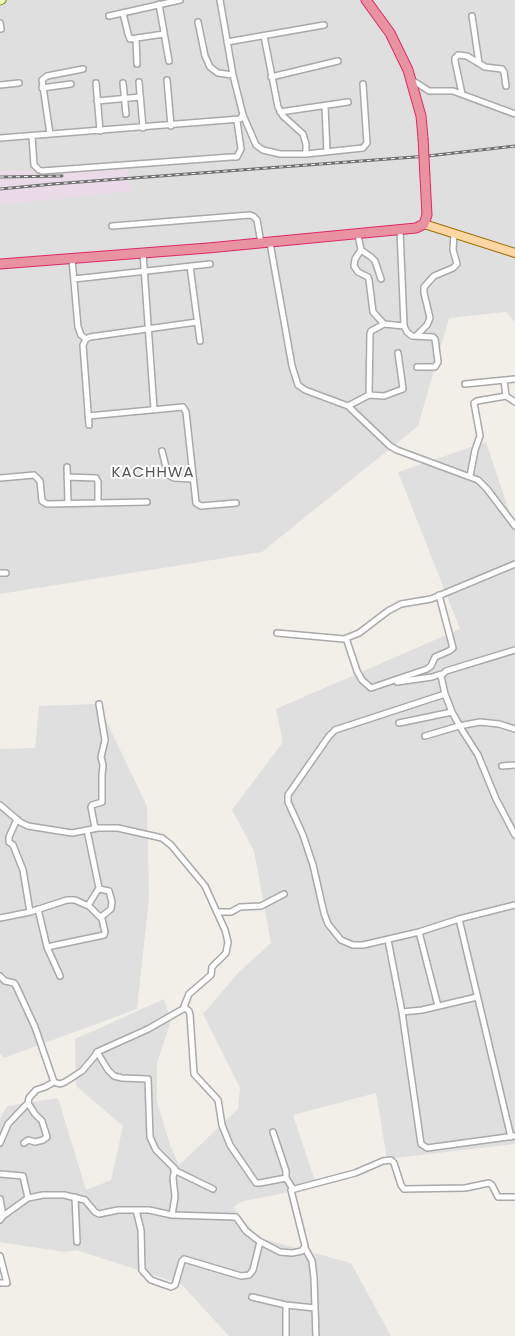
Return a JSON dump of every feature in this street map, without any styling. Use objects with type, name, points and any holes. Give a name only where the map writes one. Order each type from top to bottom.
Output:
[{"type":"highway","points":[[0,264],[358,235],[416,228],[424,224],[427,215],[423,138],[421,116],[412,80],[390,33],[366,0]]},
{"type":"main road","points":[[424,224],[515,253]]},
{"type":"street","points":[[109,16],[180,0]]},
{"type":"street","points":[[220,0],[233,75],[243,116],[256,145],[260,149],[280,154],[306,154],[358,149],[366,146],[367,127],[363,84]]},
{"type":"street","points":[[158,4],[169,61]]},
{"type":"street","points":[[123,13],[129,37],[132,39],[164,34]]},
{"type":"street","points":[[472,16],[479,63]]},
{"type":"street","points":[[198,22],[205,56],[210,67],[218,73],[233,75]]},
{"type":"street","points":[[227,42],[324,25]]},
{"type":"street","points":[[264,36],[276,102],[280,112],[303,134],[306,154]]},
{"type":"street","points":[[136,39],[137,64]]},
{"type":"street","points":[[462,94],[455,58],[458,55],[465,55],[485,68],[503,70],[506,86]]},
{"type":"street","points":[[271,77],[338,61]]},
{"type":"street","points":[[50,134],[42,82],[44,78],[82,69]]},
{"type":"street","points":[[167,80],[171,126]]},
{"type":"street","points":[[412,80],[429,91],[451,91],[515,114]]},
{"type":"street","points":[[139,82],[143,128]]},
{"type":"street","points":[[0,85],[18,83]]},
{"type":"street","points":[[42,88],[71,84]]},
{"type":"street","points":[[96,84],[100,131]]},
{"type":"street","points":[[124,84],[126,114]]},
{"type":"street","points":[[97,101],[140,97]]},
{"type":"street","points":[[280,112],[348,102]]},
{"type":"street","points":[[325,106],[327,152]]},
{"type":"street","points":[[0,138],[237,121],[243,116]]},
{"type":"street","points":[[32,136],[34,165],[42,171],[211,159],[240,154],[237,121]]},
{"type":"street","points":[[112,226],[253,216],[257,220],[266,243],[292,366],[298,384],[304,390],[348,406],[388,445],[397,450],[478,480],[487,488],[515,526]]},
{"type":"street","points":[[400,230],[404,326],[410,335],[433,337],[438,362],[435,367],[417,367]]},
{"type":"street","points":[[415,336],[429,322],[424,287],[434,276],[453,268],[457,264],[453,250],[454,234]]},
{"type":"street","points":[[358,235],[361,250],[374,259],[381,279]]},
{"type":"street","points":[[361,250],[355,259],[354,266],[358,272],[368,277],[372,309],[384,324]]},
{"type":"street","points":[[143,253],[154,410]]},
{"type":"street","points":[[72,259],[78,327],[81,335],[86,339]]},
{"type":"street","points":[[74,279],[210,264]]},
{"type":"street","points":[[190,266],[200,341]]},
{"type":"street","points":[[89,425],[83,345],[86,339],[197,322]]},
{"type":"street","points":[[370,395],[370,334],[373,330],[384,324],[404,326]]},
{"type":"street","points":[[348,406],[370,395],[384,396],[403,389],[398,353]]},
{"type":"street","points":[[465,384],[515,379]]},
{"type":"street","points":[[504,380],[506,396]]},
{"type":"street","points":[[470,476],[480,436],[474,402],[506,396],[515,402]]},
{"type":"street","points":[[88,416],[180,407],[185,409],[194,500],[198,505],[236,502]]},
{"type":"street","points":[[162,451],[168,475],[174,478],[193,479]]},
{"type":"street","points":[[67,466],[68,503]]},
{"type":"street","points":[[0,478],[34,475],[40,481],[41,497],[44,503],[147,502]]},
{"type":"street","points":[[67,477],[96,478],[98,482],[98,503]]},
{"type":"street","points":[[277,634],[346,638],[359,633],[388,611],[401,604],[428,599],[515,564]]},
{"type":"street","points":[[346,638],[357,670],[367,686],[372,688],[429,668],[435,657],[453,649],[439,595]]},
{"type":"street","points":[[387,684],[432,677],[515,650]]},
{"type":"street","points":[[441,674],[445,694],[452,712],[478,755],[496,799],[515,835]]},
{"type":"street","points":[[445,694],[335,730],[288,797],[288,802],[313,865],[324,913],[334,933],[341,940],[353,945],[388,940],[515,905]]},
{"type":"street","points":[[95,828],[91,807],[102,802],[104,765],[101,757],[105,740],[99,704]]},
{"type":"street","points":[[399,723],[452,712]]},
{"type":"street","points":[[425,736],[459,726],[485,722],[515,729]]},
{"type":"street","points":[[502,766],[515,766]]},
{"type":"street","points":[[0,805],[16,819],[28,826],[68,832],[95,828],[118,828],[166,840],[209,894],[228,937],[226,953],[212,967],[211,975],[188,996],[184,1007],[148,1029],[97,1052],[82,1071],[65,1082],[60,1084],[54,1082]]},
{"type":"street","points":[[16,819],[9,842],[13,845],[23,870],[30,912]]},
{"type":"street","points":[[87,830],[99,889],[88,905]]},
{"type":"street","points":[[99,889],[109,891],[112,902],[111,909],[101,917]]},
{"type":"street","points":[[217,912],[231,912],[240,907],[260,906],[284,894]]},
{"type":"street","points":[[0,918],[30,912],[71,900],[88,905],[101,917],[105,932],[102,936],[47,947]]},
{"type":"street","points":[[38,909],[47,947],[60,976]]},
{"type":"street","points":[[388,940],[402,1012],[422,1146],[428,1148],[513,1136],[459,919]]},
{"type":"street","points":[[418,932],[438,1006]]},
{"type":"street","points":[[0,976],[5,981],[14,983],[16,986],[35,1027],[54,1082]]},
{"type":"street","points":[[402,1012],[477,997]]},
{"type":"street","points":[[184,1007],[190,1015],[194,1074],[218,1100],[222,1125],[230,1145],[256,1183],[286,1178]]},
{"type":"street","points":[[97,1052],[114,1076],[148,1079],[150,1137],[156,1150],[174,1170],[213,1189]]},
{"type":"street","points":[[0,1143],[8,1124],[36,1090],[54,1082]]},
{"type":"street","points":[[24,1143],[28,1140],[35,1142],[47,1138],[42,1121],[28,1102]]},
{"type":"street","points":[[272,1132],[286,1171],[286,1178],[293,1189],[291,1192],[305,1248],[310,1256],[312,1265],[316,1308],[316,1336]]},
{"type":"street","points":[[293,1189],[350,1175],[388,1160],[392,1161],[395,1165],[404,1188],[465,1188],[489,1183],[492,1184],[498,1196],[515,1197]]},
{"type":"street","points":[[172,1215],[175,1197],[174,1170]]},
{"type":"street","points":[[0,1174],[23,1176],[28,1198]]},
{"type":"street","points":[[2,1218],[28,1198],[43,1194],[74,1197],[88,1202],[96,1213],[149,1210],[172,1215],[236,1217],[246,1231],[260,1242],[280,1252],[288,1254],[302,1251],[305,1248]]},
{"type":"street","points":[[74,1197],[77,1242]]},
{"type":"street","points":[[0,1198],[2,1218]]},
{"type":"street","points":[[136,1210],[141,1230],[142,1270],[151,1280],[171,1287],[175,1285],[184,1259],[241,1276],[248,1275],[252,1270],[260,1242]]},
{"type":"street","points":[[0,1256],[7,1283],[0,1283]]},
{"type":"street","points":[[252,1296],[286,1305],[316,1308]]},
{"type":"street","points":[[286,1305],[286,1336]]},
{"type":"shaded area","points":[[0,0],[515,0],[515,322],[506,312],[449,318],[418,426],[262,552],[0,594]]},
{"type":"shaded area","points":[[128,169],[131,191],[0,205],[0,171]]},
{"type":"shaded area","points":[[486,442],[515,528],[515,1144],[387,1159],[376,1093],[293,1115],[317,1187],[243,1201],[233,1207],[259,1238],[351,1263],[391,1336],[229,1336],[181,1284],[76,1250],[64,1252],[0,1242],[0,1119],[7,1106],[58,1098],[86,1190],[111,1180],[123,1126],[76,1086],[75,1039],[164,999],[171,1021],[157,1063],[157,1102],[170,1145],[179,1165],[238,1109],[240,1088],[203,1014],[239,972],[271,943],[254,851],[232,810],[283,742],[276,709],[460,629],[398,472]]},
{"type":"shaded area","points":[[98,704],[147,806],[149,898],[137,1009],[4,1058],[0,1053],[0,749],[35,748],[39,706]]},
{"type":"railway","points":[[0,189],[428,156],[515,146]]},
{"type":"railway","points":[[0,177],[62,176]]},
{"type":"district","name":"KACHHWA","points":[[153,473]]}]
